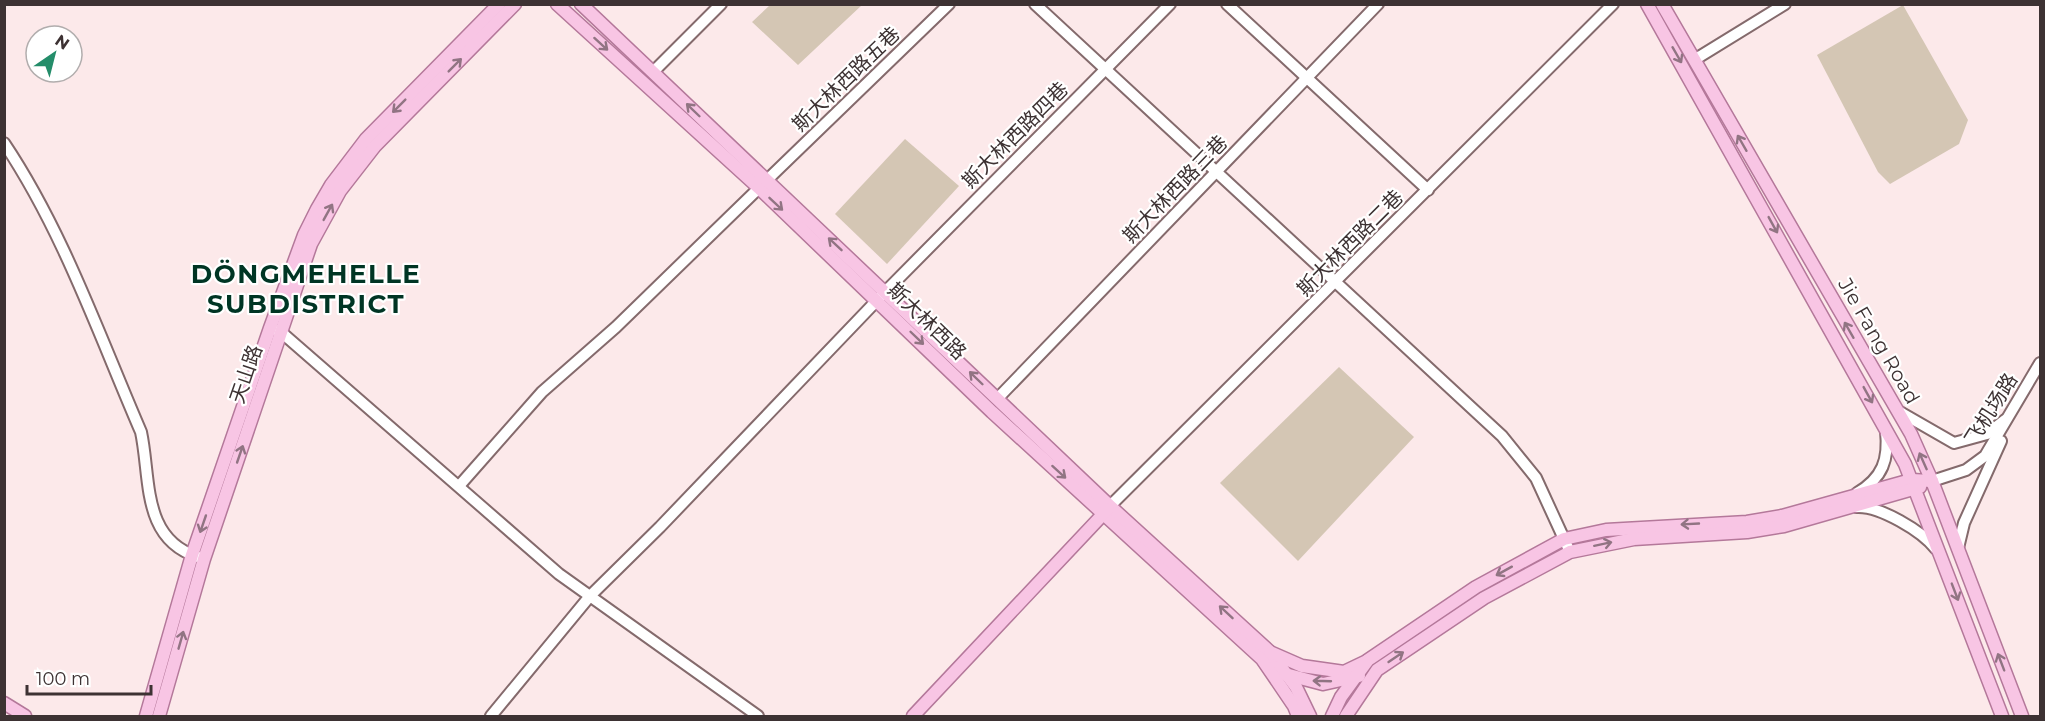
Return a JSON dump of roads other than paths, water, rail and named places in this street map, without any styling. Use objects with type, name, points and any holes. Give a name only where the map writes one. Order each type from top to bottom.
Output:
[{"type":"main road","name":"天山路","points":[[146,717],[276,330],[304,235],[331,185],[366,139],[499,4]]},
{"type":"main road","name":"天山路","points":[[276,330],[311,244],[340,191],[375,146],[515,4]]},
{"type":"main road","name":"斯大林西路","points":[[557,4],[763,184]]},
{"type":"main road","name":"斯大林西路","points":[[581,4],[653,72],[763,184],[881,296],[997,399],[1268,666]]},
{"type":"main road","name":"Jie Fang Road","points":[[1647,4],[1885,425],[1941,554],[2002,717]]},
{"type":"main road","name":"Jie Fang Road","points":[[1662,4],[1911,434],[1932,481],[2022,717]]},
{"type":"main road","name":"斯大林西路","points":[[881,296],[992,412],[1269,651]]},
{"type":"main road","points":[[1268,666],[1288,676],[1323,684],[1356,677],[1377,670],[1484,598],[1570,552],[1634,539],[1775,527],[1850,503],[1932,481]]},
{"type":"main road","points":[[1269,651],[1302,666],[1344,672],[1368,660],[1476,587],[1564,539],[1606,530],[1746,522],[1850,503]]},
{"type":"main road","points":[[913,717],[1107,509]]},
{"type":"main road","name":"天山路","points":[[159,717],[198,557]]},
{"type":"main road","points":[[1269,651],[1288,676],[1310,717]]},
{"type":"main road","points":[[1332,717],[1341,698],[1368,660]]},
{"type":"main road","points":[[1268,666],[1298,717]]},
{"type":"main road","points":[[1346,717],[1377,670]]},
{"type":"main road","points":[[4,703],[25,717]]},
{"type":"street","points":[[653,72],[721,4]]},
{"type":"street","name":"斯大林西路五巷","points":[[459,486],[542,392],[616,327],[949,4]]},
{"type":"street","points":[[1035,4],[1514,449],[1536,478],[1570,552]]},
{"type":"street","name":"斯大林西路四巷","points":[[491,717],[590,596],[881,296],[1170,4]]},
{"type":"street","points":[[1227,4],[1428,190]]},
{"type":"street","name":"斯大林西路三巷","points":[[997,399],[1308,80],[1378,4]]},
{"type":"street","name":"斯大林西路二巷","points":[[1107,509],[1613,4]]},
{"type":"street","points":[[1694,60],[1785,4]]},
{"type":"street","points":[[4,143],[30,181],[65,255],[141,432],[147,459],[150,506],[155,519],[166,536],[198,557]]},
{"type":"street","points":[[276,330],[559,574],[758,717]]},
{"type":"street","name":"飞机场路","points":[[1932,481],[1976,464],[1994,445],[2040,363]]},
{"type":"street","points":[[1893,405],[1908,419],[1954,443],[1986,434],[2010,416]]},
{"type":"street","points":[[1958,549],[1964,523],[1992,463],[2010,416]]},
{"type":"street","points":[[1850,503],[1870,484],[1884,465],[1888,453],[1885,425]]},
{"type":"street","points":[[1850,503],[1879,510],[1927,540],[1941,554]]},
{"type":"district","name":"DÖNGMEHELLE SUBDISTRICT","points":[[306,289]]}]
